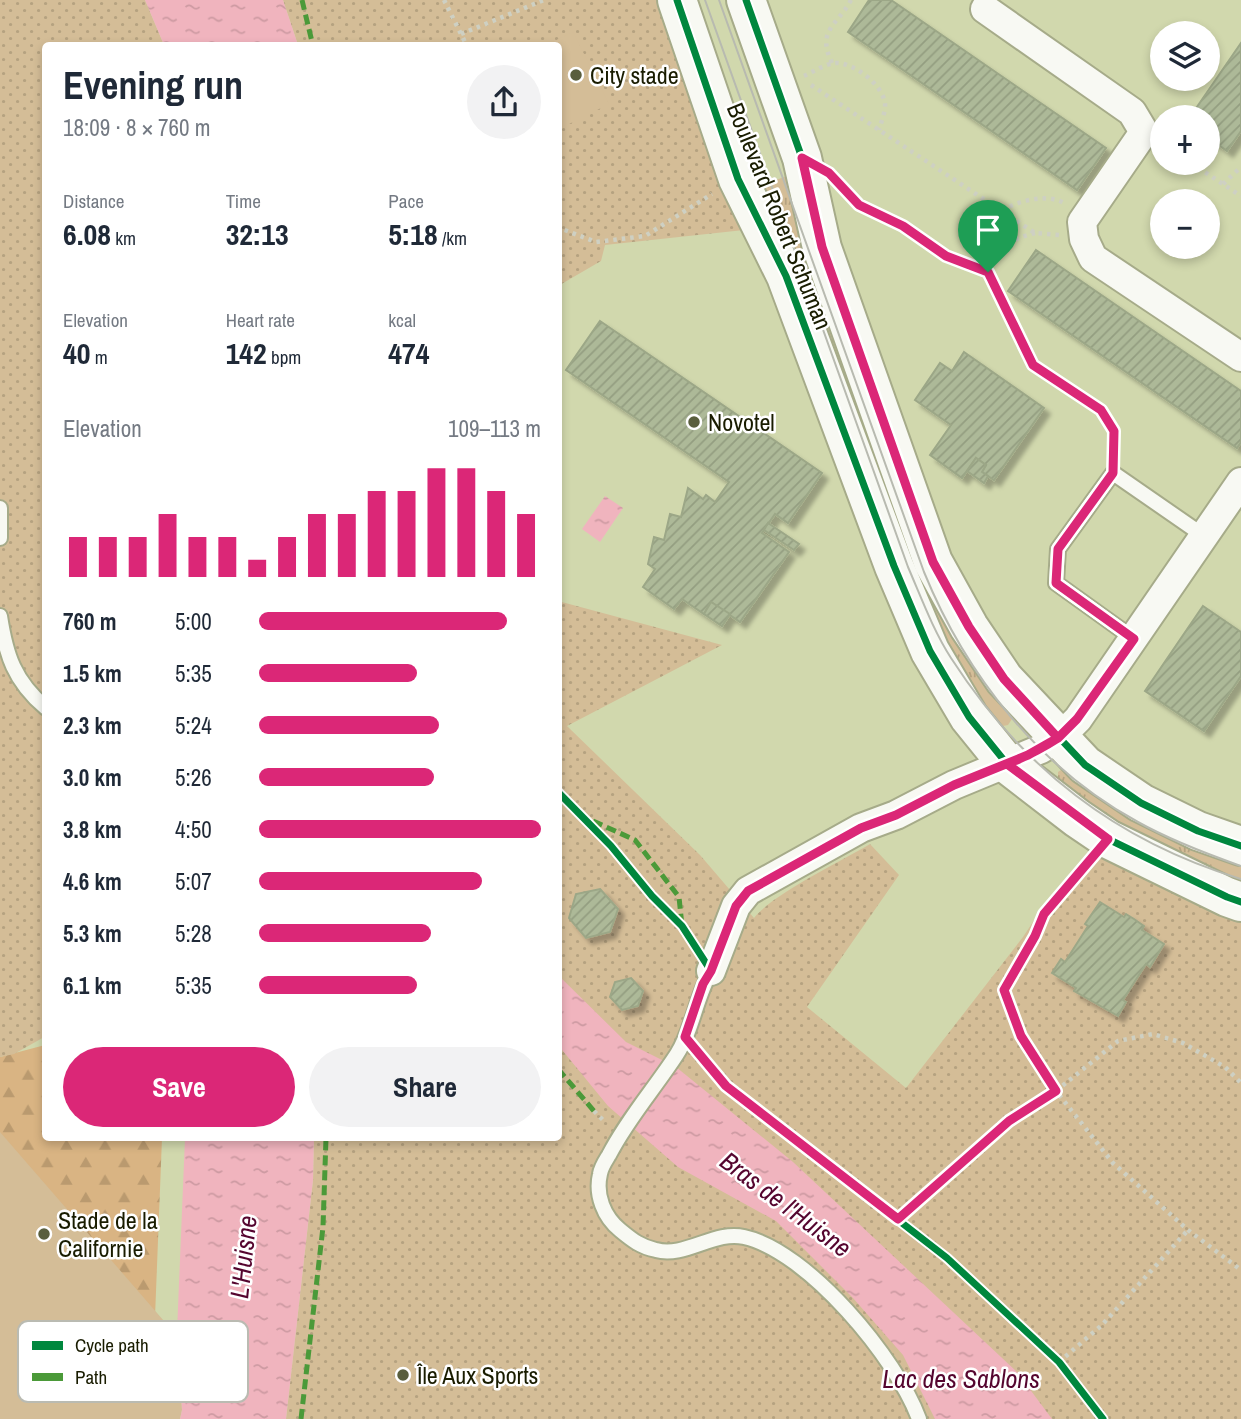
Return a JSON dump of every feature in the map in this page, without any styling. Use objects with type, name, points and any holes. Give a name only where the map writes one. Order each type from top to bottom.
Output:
[{"type":"street","name":"Boulevard Robert Schuman","points":[[677,0],[738,179],[786,276],[894,566],[930,651],[969,717],[1007,764],[1108,839],[1241,902]]},
{"type":"street","name":"Boulevard Robert Schuman","points":[[746,0],[802,158],[822,247],[933,562],[969,627],[1004,679],[1085,765],[1141,803],[1198,831],[1241,846]]},
{"type":"street","points":[[978,5],[1132,112],[1144,132],[1085,227],[1093,258],[1241,358]]},
{"type":"street","points":[[711,971],[736,906],[748,891],[861,828],[896,815],[954,785],[1007,764],[1058,738],[1077,719],[1203,536],[1238,491]]},
{"type":"lane","points":[[1134,639],[1056,583],[1058,549],[1113,473],[1203,536]]},
{"type":"lane","points":[[0,508],[0,538]]},
{"type":"lane","points":[[0,616],[5,651],[28,693],[42,705]]},
{"type":"lane","points":[[711,971],[703,984],[679,1051],[623,1129],[600,1173],[600,1201],[611,1223],[636,1244],[660,1252],[740,1236],[763,1242],[792,1260],[818,1282],[869,1336],[913,1402],[919,1419]]},
{"type":"path","points":[[444,0],[465,42]]},
{"type":"path","points":[[461,34],[544,0]]},
{"type":"path","points":[[832,63],[825,41],[827,33],[851,0]]},
{"type":"path","points":[[879,130],[885,102],[877,87],[861,73],[844,64],[832,63],[800,78],[1035,233]]},
{"type":"path","points":[[802,158],[829,173],[859,205],[903,226],[946,256],[988,272]]},
{"type":"path","points":[[1223,184],[1241,167]]},
{"type":"path","points":[[1209,175],[1241,196]]},
{"type":"path","points":[[562,229],[596,242],[645,236],[738,179]]},
{"type":"path","points":[[1002,211],[1027,201],[1058,200],[1085,227]]},
{"type":"path","points":[[1085,227],[1035,233],[1010,240],[990,261],[988,272],[1033,365],[1101,410],[1114,431],[1113,473]]},
{"type":"path","points":[[562,796],[611,846],[652,896],[682,926],[711,971]]},
{"type":"path","points":[[1108,839],[1044,914],[1035,936],[1004,990],[1021,1036],[1056,1091],[1114,1163],[1188,1230],[1241,1270]]},
{"type":"path","points":[[898,1219],[1009,1121],[1056,1091],[1118,1041],[1153,1034],[1184,1043],[1225,1067],[1241,1083]]},
{"type":"path","points":[[685,1037],[726,1086],[947,1258],[1059,1362],[1103,1419]]},
{"type":"path","points":[[1059,1362],[1102,1325],[1188,1230]]},
{"type":"green space","points":[[0,0],[145,0],[163,42],[42,42],[42,1038],[14,1054],[0,1057]]},
{"type":"green space","points":[[283,0],[657,0],[711,156],[744,230],[605,245],[601,261],[562,284],[562,42],[297,42]]},
{"type":"green space","name":"City stade","points":[[573,32],[609,104],[565,126],[562,120],[562,42],[552,42]]},
{"type":"green space","points":[[798,172],[1014,716],[1008,725],[998,727],[974,708],[754,188]]},
{"type":"green space","points":[[562,602],[722,645],[567,726],[700,855],[754,918],[776,898],[870,844],[899,875],[807,1007],[906,1088],[1023,937],[1046,902],[1088,852],[1223,916],[1241,921],[1241,1419],[286,1419],[313,1180],[314,1141],[562,1141]]},
{"type":"green space","points":[[1067,766],[1241,852],[1241,886],[1168,858],[1058,788],[1058,772]]},
{"type":"green space","points":[[42,1046],[42,1141],[162,1141],[155,1321],[18,1321],[18,1402],[34,1402],[0,1419],[0,1057]]},
{"type":"green space","name":"Stade de la Californie","points":[[0,1132],[164,1321],[18,1321],[18,1402],[181,1402],[182,1410],[180,1419],[0,1419]]},
{"type":"water","points":[[145,0],[283,0],[297,42],[163,42]]},
{"type":"water","points":[[605,496],[623,508],[600,542],[582,529]]},
{"type":"water","name":"Lac des Sablons","points":[[562,979],[626,1042],[676,1067],[793,1162],[1017,1372],[1052,1419],[935,1419],[903,1355],[853,1298],[776,1221],[678,1167],[608,1106],[562,1050]]},
{"type":"water","name":"L'Huisne","points":[[185,1141],[314,1141],[313,1180],[286,1419],[180,1419],[181,1402],[248,1402],[248,1321],[177,1321]]},
{"type":"building","points":[[869,0],[891,0],[1106,148],[1077,190],[848,32]]},
{"type":"building","points":[[1241,43],[1241,131],[1227,151],[1220,146],[1220,105],[1198,105],[1208,91],[1220,91],[1220,73]]},
{"type":"building","points":[[1036,250],[1241,391],[1241,442],[1237,448],[1008,291]]},
{"type":"building","name":"Novotel","points":[[600,321],[822,473],[788,523],[775,514],[762,533],[789,552],[740,622],[711,602],[704,614],[682,599],[674,609],[643,587],[655,569],[648,564],[654,537],[664,540],[670,514],[681,517],[688,488],[703,499],[706,495],[715,502],[729,482],[566,370]]},
{"type":"building","points":[[964,352],[1044,408],[994,480],[982,472],[986,465],[976,458],[962,478],[930,455],[951,425],[915,400],[940,363],[952,371]]},
{"type":"building","points":[[976,458],[986,465],[982,472],[988,476],[984,483],[967,471]]},
{"type":"building","points":[[768,523],[799,544],[794,550],[764,530]]},
{"type":"building","points":[[711,602],[730,614],[722,626],[704,614]]},
{"type":"building","points":[[1203,606],[1241,632],[1241,676],[1204,731],[1145,691]]},
{"type":"building","points":[[600,889],[618,909],[610,932],[586,938],[569,918],[576,894]]},
{"type":"building","points":[[1100,902],[1124,917],[1126,914],[1134,919],[1144,926],[1142,930],[1164,944],[1150,967],[1146,964],[1123,1000],[1126,1002],[1118,1016],[1074,991],[1076,988],[1052,973],[1061,959],[1065,962]]},
{"type":"building","points":[[631,978],[643,991],[638,1006],[622,1010],[610,997],[615,982]]},
{"type":"tram line","points":[[705,0],[908,567],[933,625],[951,658],[1009,734],[1076,796],[1153,844],[1241,879]]},
{"type":"tram line","points":[[719,0],[924,572],[961,647],[1010,715],[1069,775],[1102,800],[1150,829],[1241,866]]},
{"type":"marked path","points":[[302,0],[312,42]]},
{"type":"marked path","points":[[593,821],[635,840],[679,897],[682,926]]},
{"type":"marked path","points":[[562,1074],[594,1111]]},
{"type":"marked path","points":[[301,1419],[323,1227],[326,1141]]},
{"type":"cycle path","points":[[677,0],[738,179],[786,276],[894,566],[930,651],[969,717],[1007,764],[1077,818],[1108,839],[1241,902]]},
{"type":"cycle path","points":[[746,0],[802,158],[822,248],[933,562],[969,627],[1004,679],[1085,765],[1141,803],[1198,831],[1241,846]]},
{"type":"cycle path","points":[[562,796],[611,846],[652,896],[682,926],[711,971],[703,984],[685,1037],[726,1086],[947,1258],[1059,1362],[1103,1419]]},
{"type":"place","name":"City stade","points":[[576,75]]},
{"type":"place","name":"Novotel","points":[[694,422]]},
{"type":"place","name":"Stade de la Californie","points":[[44,1234]]},
{"type":"place","name":"Île Aux Sports","points":[[403,1375]]},
{"type":"route","points":[[988,272],[946,256],[903,226],[859,205],[829,173],[802,158],[822,247],[933,562],[969,627],[1004,679],[1058,738],[1041,749],[1028,755],[1007,764],[1108,839],[1044,914],[1035,936],[1004,990],[1021,1036],[1056,1091],[1009,1121],[898,1219],[726,1086],[685,1037],[703,984],[711,971],[736,906],[748,891],[861,828],[896,815],[954,785],[1028,755],[1058,738],[1077,719],[1134,639],[1056,583],[1058,549],[1113,473],[1114,431],[1101,410],[1033,365],[988,272]]},
{"type":"water label","name":"Bras de l'Huisne","points":[[786,1204]]}]
